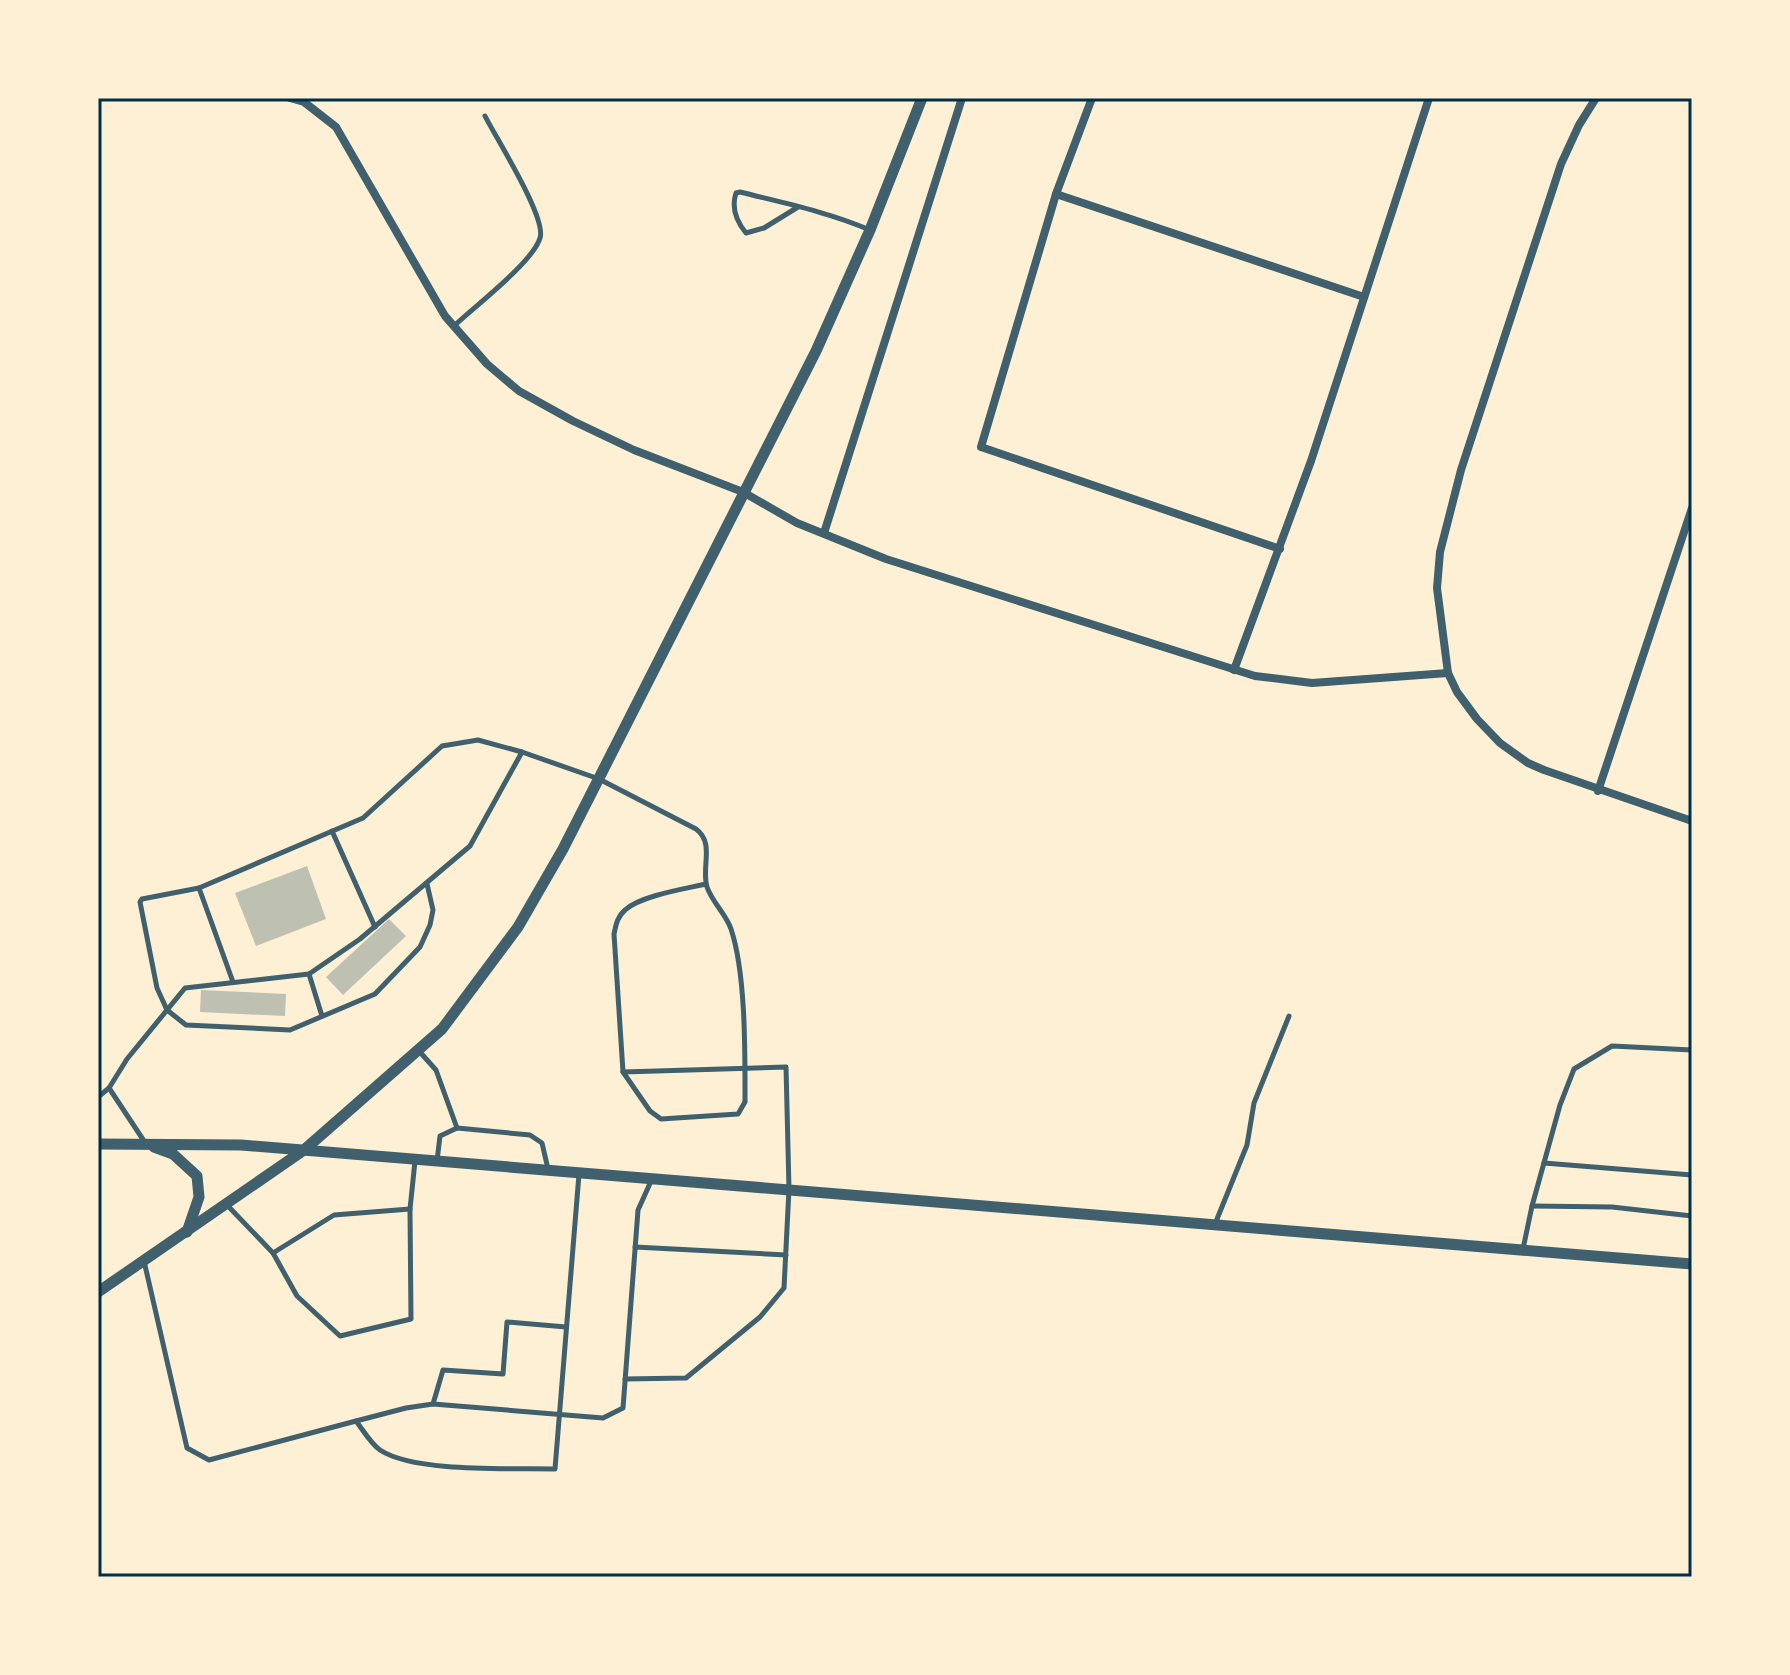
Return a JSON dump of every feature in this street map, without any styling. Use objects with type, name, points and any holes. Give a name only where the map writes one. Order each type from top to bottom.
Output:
[{"type":"street","points":[[290,98],[304,102],[336,127],[422,279],[472,349],[502,378],[555,412],[634,450],[743,492],[797,523],[886,559],[1234,670],[1274,680],[1312,683],[1448,673]]},
{"type":"street","points":[[98,1292],[304,1150],[419,1051],[457,1012],[518,927],[599,779],[816,351],[870,230],[922,98]]},
{"type":"street","points":[[824,533],[962,98]]},
{"type":"street","points":[[1092,98],[1056,194],[981,447],[1280,549]]},
{"type":"street","points":[[1234,670],[1280,549],[1429,98]]},
{"type":"street","points":[[1596,98],[1569,144],[1557,175],[1450,511],[1440,552],[1437,588],[1448,673],[1466,705],[1500,743],[1536,767],[1692,821]]},
{"type":"street","points":[[1056,194],[1364,297]]},
{"type":"street","points":[[1598,791],[1692,508]]},
{"type":"street","points":[[98,1144],[241,1145],[1692,1264]]},
{"type":"street","points":[[146,1144],[173,1154],[197,1176],[199,1197],[186,1233]]},
{"type":"lane","points":[[453,326],[513,273],[538,244],[541,232],[536,212],[485,116]]},
{"type":"lane","points":[[798,207],[764,228],[746,233],[734,209],[734,199],[740,192],[845,219],[870,230]]},
{"type":"lane","points":[[427,884],[433,910],[420,947],[375,994],[290,1030],[186,1025],[167,1010],[157,988],[140,902],[142,899],[199,888],[363,818],[442,746],[478,740],[599,779],[703,835],[706,841],[706,884],[726,917],[736,948],[745,1069],[745,1102],[738,1114],[661,1119],[650,1111],[623,1072],[614,934],[618,919],[626,908],[643,901],[706,884]]},
{"type":"lane","points":[[98,1097],[109,1088],[127,1059],[185,988],[309,974],[375,927],[470,846],[522,752]]},
{"type":"lane","points":[[332,831],[375,927]]},
{"type":"lane","points":[[199,888],[233,982]]},
{"type":"lane","points":[[309,974],[322,1016]]},
{"type":"lane","points":[[1214,1224],[1247,1145],[1254,1103],[1289,1016]]},
{"type":"lane","points":[[1523,1250],[1560,1105],[1574,1069],[1612,1046],[1692,1050]]},
{"type":"lane","points":[[419,1051],[436,1070],[457,1128]]},
{"type":"lane","points":[[623,1072],[786,1067],[789,1189],[784,1288],[760,1317],[686,1378],[625,1379]]},
{"type":"lane","points":[[109,1088],[146,1144]]},
{"type":"lane","points":[[437,1161],[440,1136],[457,1128],[530,1135],[542,1143],[548,1170]]},
{"type":"lane","points":[[226,1205],[273,1253],[297,1296],[340,1336],[411,1319],[410,1209],[415,1159]]},
{"type":"lane","points":[[1544,1163],[1692,1175]]},
{"type":"lane","points":[[356,1421],[378,1449],[403,1460],[455,1466],[555,1469],[579,1173]]},
{"type":"lane","points":[[144,1261],[187,1448],[209,1460],[406,1408],[433,1404],[603,1418],[623,1408],[638,1210],[653,1178]]},
{"type":"lane","points":[[1532,1206],[1612,1207],[1692,1216]]},
{"type":"lane","points":[[273,1253],[334,1215],[410,1209]]},
{"type":"lane","points":[[635,1247],[786,1255]]},
{"type":"lane","points":[[433,1404],[443,1370],[503,1374],[507,1322],[566,1327]]},
{"type":"building","points":[[307,866],[326,919],[256,946],[235,893]]},
{"type":"building","points":[[389,919],[406,936],[343,995],[326,977]]},
{"type":"building","points":[[201,990],[286,994],[285,1016],[200,1012]]}]
